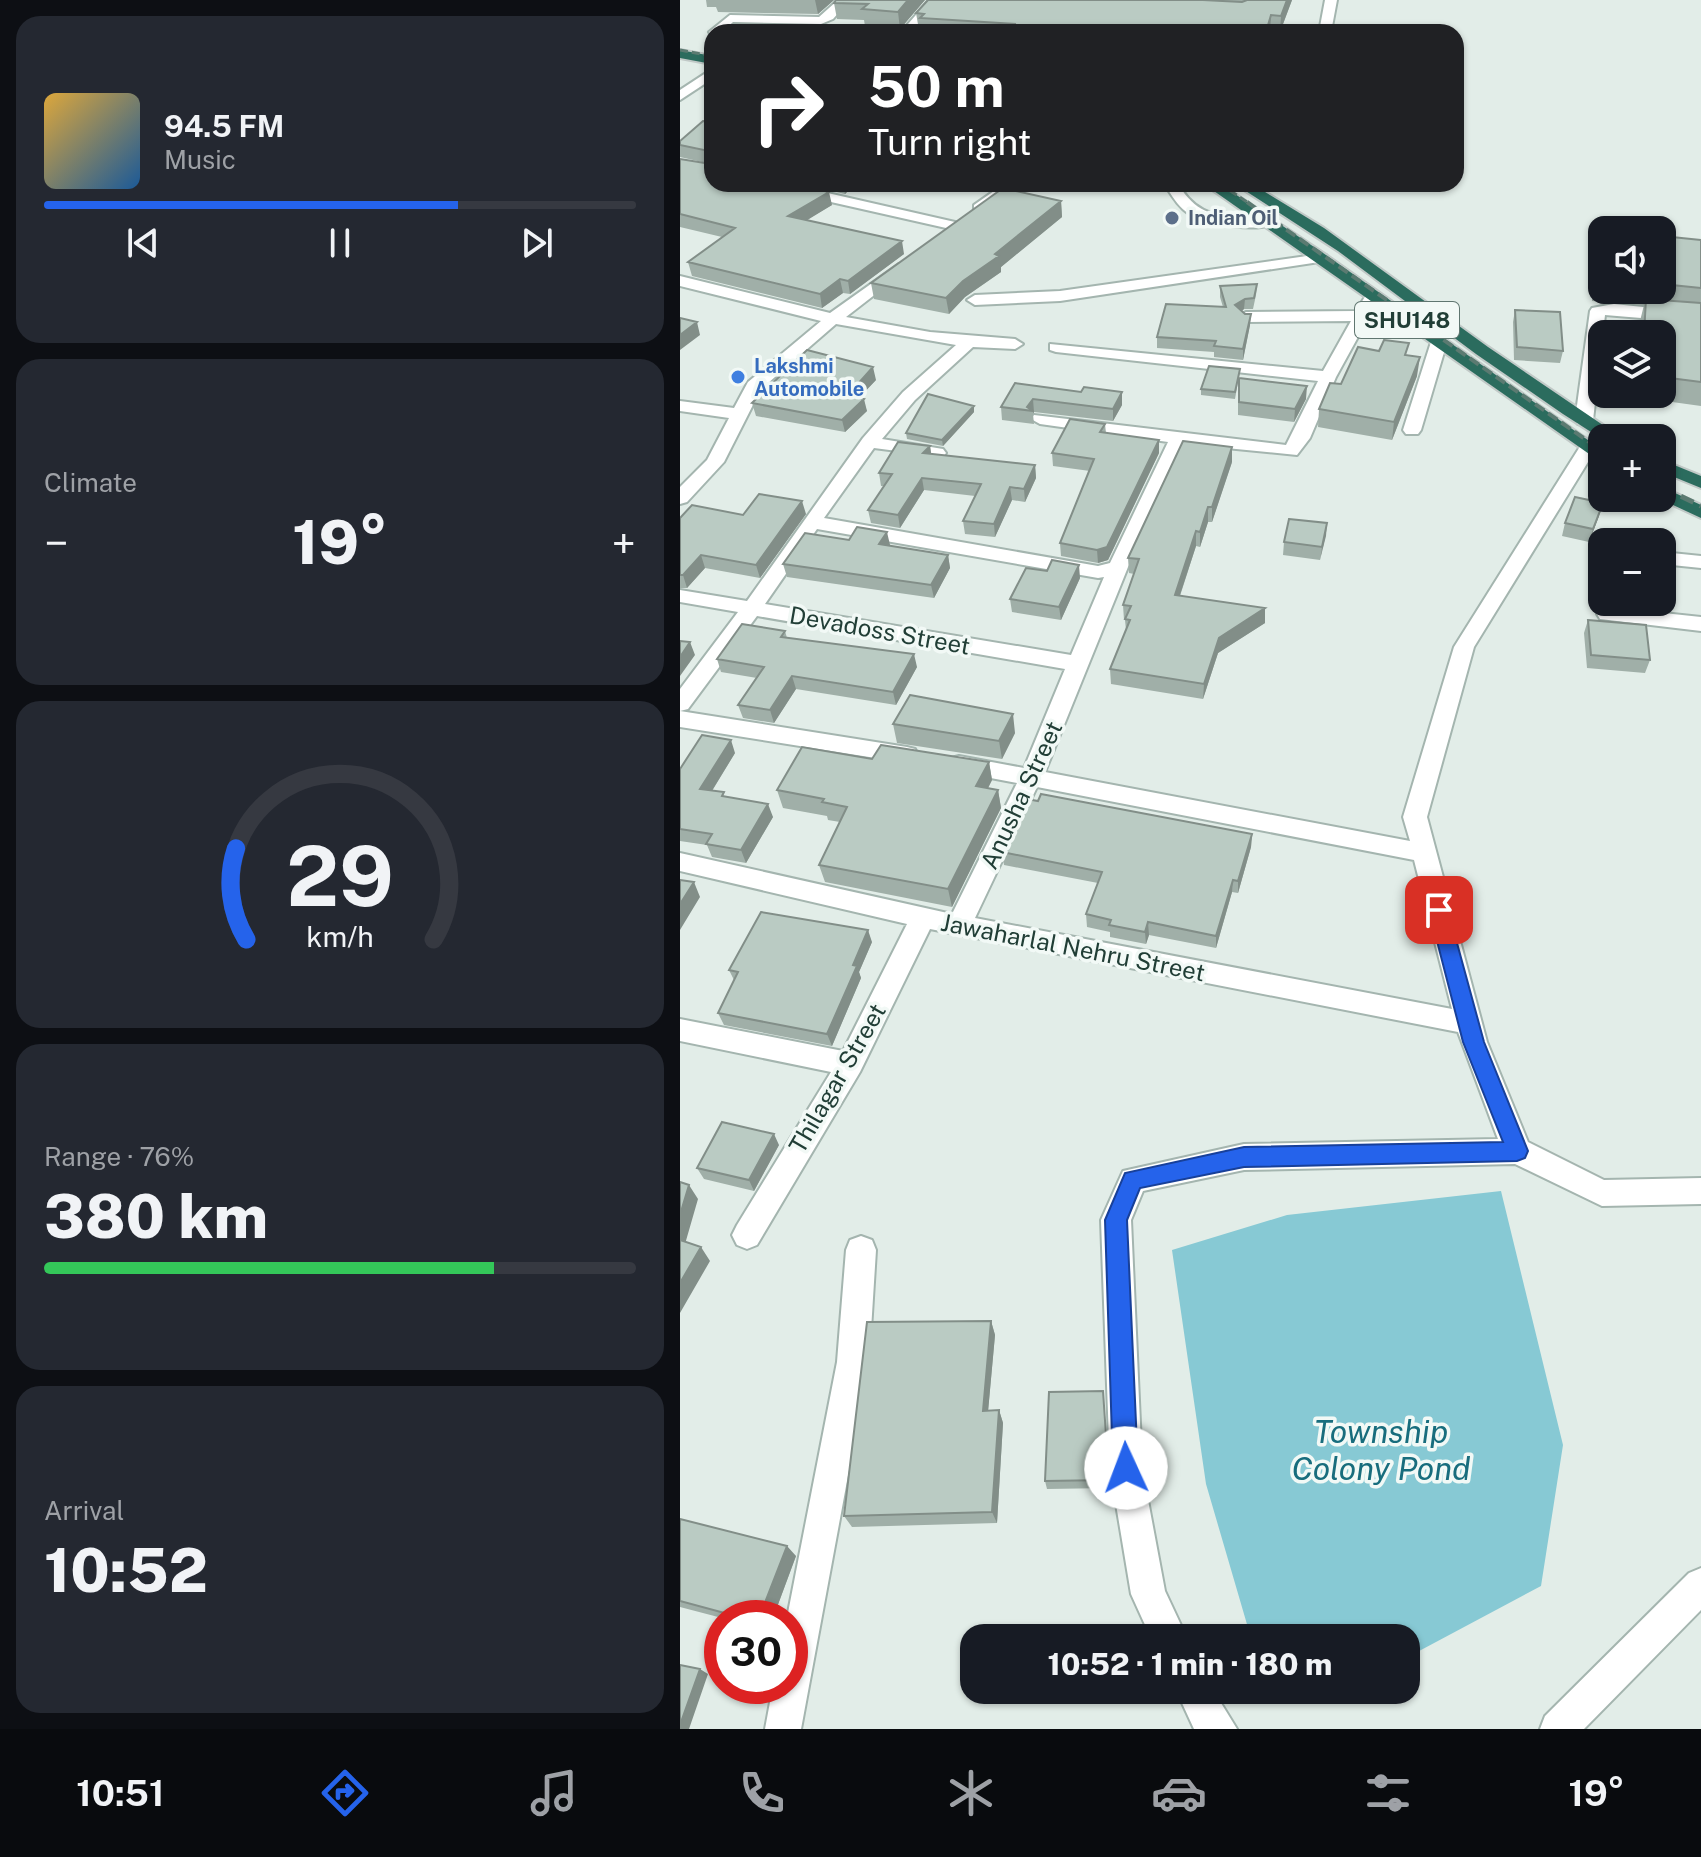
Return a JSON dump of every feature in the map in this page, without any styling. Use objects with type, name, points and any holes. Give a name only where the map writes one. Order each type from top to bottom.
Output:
[{"type":"highway","points":[[680,41],[704,46]]},
{"type":"highway","points":[[680,54],[704,58]]},
{"type":"highway","name":"SHU148","points":[[1223,192],[1588,448]]},
{"type":"highway","name":"SHU148","points":[[1256,192],[1378,272],[1442,322],[1590,424]]},
{"type":"highway","points":[[1676,471],[1701,483]]},
{"type":"highway","points":[[1676,500],[1701,512]]},
{"type":"street","points":[[724,24],[730,18],[821,21],[829,17],[844,0]]},
{"type":"street","points":[[914,24],[935,0]]},
{"type":"street","points":[[1326,24],[1331,0]]},
{"type":"street","points":[[680,96],[704,79]]},
{"type":"street","points":[[800,192],[949,231],[1002,192]]},
{"type":"street","points":[[1176,192],[1179,198],[1215,221],[1228,224],[1268,222]]},
{"type":"street","points":[[975,300],[1060,296],[1321,258]]},
{"type":"street","points":[[680,498],[715,462],[754,386],[835,317],[907,263]]},
{"type":"street","points":[[680,281],[835,317],[967,343],[1015,344]]},
{"type":"street","points":[[1040,419],[1291,451],[1301,438],[1328,377],[1373,295]]},
{"type":"street","points":[[1584,420],[1598,311],[1614,309],[1701,318]]},
{"type":"street","points":[[1246,317],[1360,316]]},
{"type":"street","points":[[1412,430],[1439,342]]},
{"type":"street","points":[[680,704],[869,442],[909,396],[967,343]]},
{"type":"street","points":[[1056,347],[1328,377]]},
{"type":"street","points":[[680,406],[740,414]]},
{"type":"street","name":"Anusha Street","points":[[959,925],[1032,775],[1118,567],[1179,438]]},
{"type":"street","points":[[869,442],[937,453]]},
{"type":"street","points":[[1517,1151],[1468,1023],[1415,817],[1464,647],[1531,535],[1588,462]]},
{"type":"street","points":[[812,522],[1098,572],[1118,567]]},
{"type":"street","points":[[1676,559],[1701,562]]},
{"type":"street","name":"Devadoss Street","points":[[680,596],[1080,664]]},
{"type":"street","points":[[1626,616],[1701,624]]},
{"type":"street","points":[[680,719],[1032,775],[1424,853]]},
{"type":"street","name":"Jawaharlal Nehru Street","points":[[680,862],[923,918],[1468,1023]]},
{"type":"street","name":"Thilagar Street","points":[[747,1235],[850,1064],[923,918]]},
{"type":"street","points":[[680,1030],[850,1064]]},
{"type":"street","points":[[1162,1624],[1148,1594],[1126,1468],[1116,1220],[1133,1180],[1244,1157],[1517,1151],[1602,1193],[1701,1191]]},
{"type":"street","points":[[783,1729],[853,1362],[861,1250]]},
{"type":"street","points":[[1558,1729],[1701,1585]]},
{"type":"street","points":[[1201,1704],[1207,1717],[1219,1729]]},
{"type":"water","name":"Township Colony Pond","points":[[1501,1191],[1563,1445],[1541,1586],[1420,1651],[1420,1624],[1247,1624],[1206,1484],[1172,1250],[1287,1215]]},
{"type":"building","points":[[836,0],[908,0],[898,12],[862,9],[868,4],[834,3]]},
{"type":"building","points":[[928,0],[1287,0],[1281,16],[1271,15],[1268,24],[1015,24],[920,18],[924,14],[916,13]]},
{"type":"building","points":[[704,121],[704,150],[680,145],[680,141]]},
{"type":"building","points":[[680,159],[704,163],[704,192],[829,192],[788,216],[902,241],[848,281],[840,279],[820,294],[688,262],[735,228],[680,214]]},
{"type":"building","points":[[997,192],[1021,192],[1061,201],[946,298],[871,283]]},
{"type":"building","points":[[1676,237],[1701,240],[1701,288],[1676,285]]},
{"type":"building","points":[[1257,284],[1254,298],[1235,305],[1245,314],[1251,314],[1243,349],[1214,346],[1216,341],[1157,337],[1166,304],[1226,307],[1220,286]]},
{"type":"building","points":[[1701,303],[1701,382],[1676,379],[1676,320],[1645,320],[1646,304]]},
{"type":"building","points":[[1515,310],[1560,312],[1563,351],[1517,347]]},
{"type":"building","points":[[680,318],[697,322],[680,335]]},
{"type":"building","points":[[1384,340],[1409,343],[1405,355],[1420,357],[1394,422],[1319,409],[1330,383],[1341,384],[1358,347],[1379,351]]},
{"type":"building","points":[[807,350],[873,367],[848,395],[864,399],[842,420],[752,403]]},
{"type":"building","points":[[1209,366],[1240,369],[1235,392],[1201,389]]},
{"type":"building","points":[[1239,378],[1307,386],[1295,409],[1239,402]]},
{"type":"building","points":[[1015,383],[1081,392],[1084,387],[1122,392],[1113,409],[1033,399],[1027,407],[1033,411],[1001,407]]},
{"type":"building","points":[[928,394],[974,406],[942,440],[906,433]]},
{"type":"building","points":[[1070,419],[1105,424],[1100,432],[1159,440],[1107,547],[1097,550],[1060,543],[1094,459],[1052,453]]},
{"type":"building","points":[[1183,441],[1232,447],[1212,507],[1208,507],[1200,532],[1196,531],[1175,595],[1265,608],[1219,638],[1204,684],[1110,669],[1130,620],[1125,619],[1131,606],[1123,605],[1139,559],[1128,558]]},
{"type":"building","points":[[898,442],[930,446],[923,453],[1035,465],[1024,489],[1010,487],[994,524],[963,521],[981,484],[922,478],[898,515],[868,510],[892,474],[879,473]]},
{"type":"building","points":[[759,494],[802,501],[756,565],[701,555],[680,575],[680,518],[692,505],[743,515]]},
{"type":"building","points":[[1575,497],[1588,500],[1588,512],[1600,512],[1593,528],[1565,523]]},
{"type":"building","points":[[1289,519],[1327,523],[1322,547],[1284,542]]},
{"type":"building","points":[[857,527],[887,532],[879,544],[948,555],[931,585],[783,564],[805,533],[849,540]]},
{"type":"building","points":[[1052,560],[1079,565],[1059,607],[1010,599],[1026,568],[1047,571]]},
{"type":"building","points":[[1588,620],[1646,625],[1650,660],[1591,655]]},
{"type":"building","points":[[742,624],[785,631],[781,637],[914,654],[893,692],[792,676],[770,710],[738,705],[764,667],[717,659]]},
{"type":"building","points":[[680,641],[690,642],[680,657]]},
{"type":"building","points":[[910,695],[1013,714],[999,741],[893,724]]},
{"type":"building","points":[[702,735],[731,740],[700,789],[768,804],[741,850],[706,844],[712,834],[680,829],[680,769]]},
{"type":"building","points":[[881,745],[989,762],[976,786],[998,790],[948,889],[819,865],[847,807],[777,790],[802,747],[872,759]]},
{"type":"building","points":[[1041,794],[1252,834],[1238,881],[1233,880],[1216,936],[1148,922],[1145,932],[1109,925],[1111,920],[1086,914],[1102,872],[1002,852],[1027,799],[1038,801]]},
{"type":"building","points":[[680,880],[694,882],[680,904]]},
{"type":"building","points":[[761,912],[868,930],[853,965],[857,966],[827,1034],[718,1013],[738,972],[729,970]]},
{"type":"building","points":[[722,1122],[774,1134],[749,1180],[697,1168]]},
{"type":"building","points":[[680,1182],[689,1185],[680,1215]]},
{"type":"building","points":[[680,1240],[701,1247],[680,1283]]},
{"type":"building","points":[[991,1321],[983,1411],[999,1410],[992,1512],[844,1516],[867,1322]]},
{"type":"building","points":[[1103,1391],[1109,1480],[1045,1481],[1049,1392]]},
{"type":"building","points":[[680,1519],[787,1546],[766,1600],[704,1600],[704,1607],[680,1601]]},
{"type":"building","points":[[680,1665],[700,1669],[680,1725]]},
{"type":"railway","points":[[680,50],[704,54]]},
{"type":"railway","points":[[1232,192],[1247,202]]},
{"type":"railway","points":[[1247,202],[1588,441]]},
{"type":"railway","points":[[1676,494],[1701,506]]},
{"type":"place","name":"Indian Oil","points":[[1172,218]]},
{"type":"place","name":"Lakshmi Automobile","points":[[738,377]]},
{"type":"route","points":[[1126,1468],[1116,1220],[1133,1180],[1244,1157],[1517,1151],[1474,1042],[1439,910]]}]
